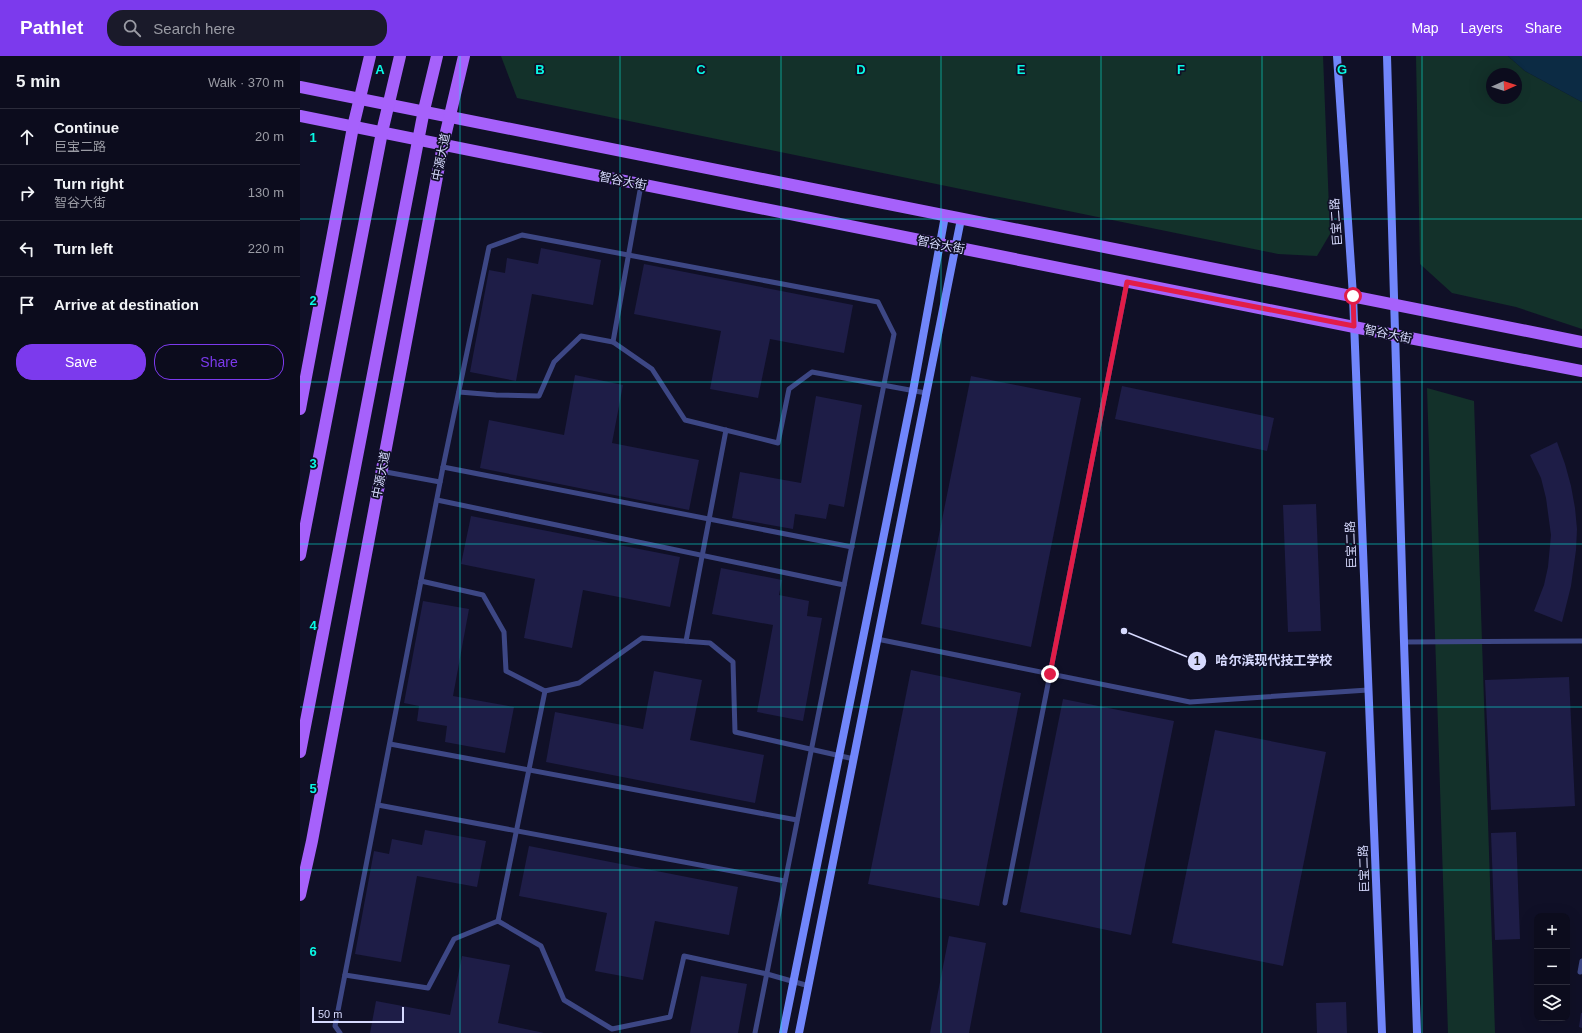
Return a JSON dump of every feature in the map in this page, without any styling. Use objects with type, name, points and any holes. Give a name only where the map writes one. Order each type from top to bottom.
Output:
[{"type":"main road","points":[[300,409],[354,127],[370,56]]},
{"type":"main road","points":[[300,555],[382,132],[400,56]]},
{"type":"main road","name":"中源大道","points":[[300,752],[424,110],[437,56]]},
{"type":"main road","name":"中源大道","points":[[300,895],[443,145],[464,56]]},
{"type":"main road","points":[[300,87],[424,110],[945,216],[1582,342]]},
{"type":"main road","name":"智谷大街","points":[[300,116],[1582,372]]},
{"type":"street","name":"巨宝二路","points":[[1337,56],[1353,296],[1382,1033]]},
{"type":"street","points":[[1387,56],[1395,304],[1394,335],[1417,1033]]},
{"type":"street","points":[[783,1033],[913,391],[941,245],[945,216]]},
{"type":"street","points":[[799,1033],[961,219]]},
{"type":"lane","points":[[613,342],[640,185]]},
{"type":"lane","points":[[340,1033],[335,1026],[440,482],[489,247],[522,235],[878,302],[894,334],[755,1033]]},
{"type":"lane","points":[[1005,903],[1127,282]]},
{"type":"lane","points":[[459,392],[539,396],[554,362],[581,336],[613,342],[652,369],[685,420],[778,443],[789,389],[812,372],[926,393]]},
{"type":"lane","points":[[686,641],[726,430]]},
{"type":"lane","points":[[443,467],[852,547]]},
{"type":"lane","points":[[386,472],[440,482]]},
{"type":"lane","points":[[437,500],[844,585]]},
{"type":"lane","points":[[421,581],[483,595],[504,632],[506,671],[545,691],[579,683],[642,638],[710,643],[733,662],[735,732],[854,759]]},
{"type":"lane","points":[[877,638],[1190,702],[1368,690]]},
{"type":"lane","points":[[1404,642],[1582,641]]},
{"type":"lane","points":[[498,921],[545,691]]},
{"type":"lane","points":[[390,744],[797,820]]},
{"type":"lane","points":[[378,805],[785,881]]},
{"type":"lane","points":[[345,975],[428,988],[454,939],[498,921]]},
{"type":"lane","points":[[498,921],[541,946],[564,1000],[612,1031],[670,1017],[684,956],[767,974],[809,986]]},
{"type":"lane","points":[[1580,972],[1582,961]]},
{"type":"green space","points":[[501,56],[1323,56],[1330,234],[1317,256],[1278,254],[517,98]]},
{"type":"green space","points":[[1416,56],[1508,56],[1522,68],[1486,68],[1486,104],[1522,104],[1522,68],[1582,102],[1582,329],[1516,307],[1452,293],[1420,264]]},
{"type":"green space","points":[[1427,388],[1474,401],[1495,1033],[1448,1033]]},
{"type":"water","points":[[1508,56],[1582,56],[1582,102],[1525,71]]},
{"type":"building","points":[[541,248],[601,260],[593,305],[532,294],[516,381],[470,372],[489,270],[505,273],[507,258],[538,264]]},
{"type":"building","points":[[644,264],[853,305],[844,353],[770,339],[758,398],[710,389],[721,331],[634,314]]},
{"type":"building","points":[[575,375],[623,385],[612,443],[699,460],[689,510],[480,468],[489,420],[564,435]]},
{"type":"building","points":[[971,376],[1081,398],[1031,647],[921,624]]},
{"type":"building","points":[[1122,386],[1274,418],[1267,451],[1115,419]]},
{"type":"building","points":[[816,396],[862,405],[844,507],[829,504],[826,519],[795,514],[793,529],[732,518],[740,472],[801,483]]},
{"type":"building","points":[[1557,442],[1571,486],[1577,529],[1576,550],[1571,586],[1562,622],[1534,611],[1544,585],[1548,567],[1551,535],[1546,498],[1541,478],[1530,455]]},
{"type":"building","points":[[1316,504],[1321,631],[1288,632],[1283,505]]},
{"type":"building","points":[[471,516],[680,557],[670,607],[583,590],[572,648],[524,638],[535,579],[461,564]]},
{"type":"building","points":[[721,568],[782,580],[779,595],[809,601],[807,616],[822,618],[803,721],[757,712],[773,625],[712,614]]},
{"type":"building","points":[[423,601],[469,609],[453,696],[514,707],[505,753],[445,742],[447,726],[417,721],[419,706],[404,703]]},
{"type":"building","points":[[911,670],[1021,693],[979,906],[868,884]]},
{"type":"building","points":[[654,671],[702,680],[690,740],[764,755],[755,803],[546,762],[555,712],[643,729]]},
{"type":"building","points":[[1569,677],[1575,806],[1491,810],[1485,680]]},
{"type":"building","points":[[1063,699],[1174,721],[1131,935],[1020,912]]},
{"type":"building","points":[[1215,730],[1326,752],[1283,966],[1172,943]]},
{"type":"building","points":[[425,830],[486,841],[477,887],[417,876],[401,962],[355,954],[374,851],[389,854],[392,839],[422,845]]},
{"type":"building","points":[[1516,832],[1520,939],[1495,940],[1491,833]]},
{"type":"building","points":[[529,846],[738,887],[729,935],[655,921],[643,980],[595,971],[607,913],[519,896]]},
{"type":"building","points":[[949,936],[986,943],[969,1033],[930,1033]]},
{"type":"building","points":[[462,956],[510,965],[498,1023],[544,1033],[370,1033],[376,1001],[450,1015]]},
{"type":"building","points":[[701,976],[747,984],[738,1033],[690,1033]]},
{"type":"building","points":[[1346,1002],[1347,1033],[1317,1033],[1316,1003]]},
{"type":"building","points":[[1582,1013],[1582,1028],[1579,1027]]},
{"type":"place","name":"哈尔滨现代技工学校","points":[[1124,631]]},
{"type":"route","points":[[1050,674],[1127,282],[1354,326],[1353,296]]}]
